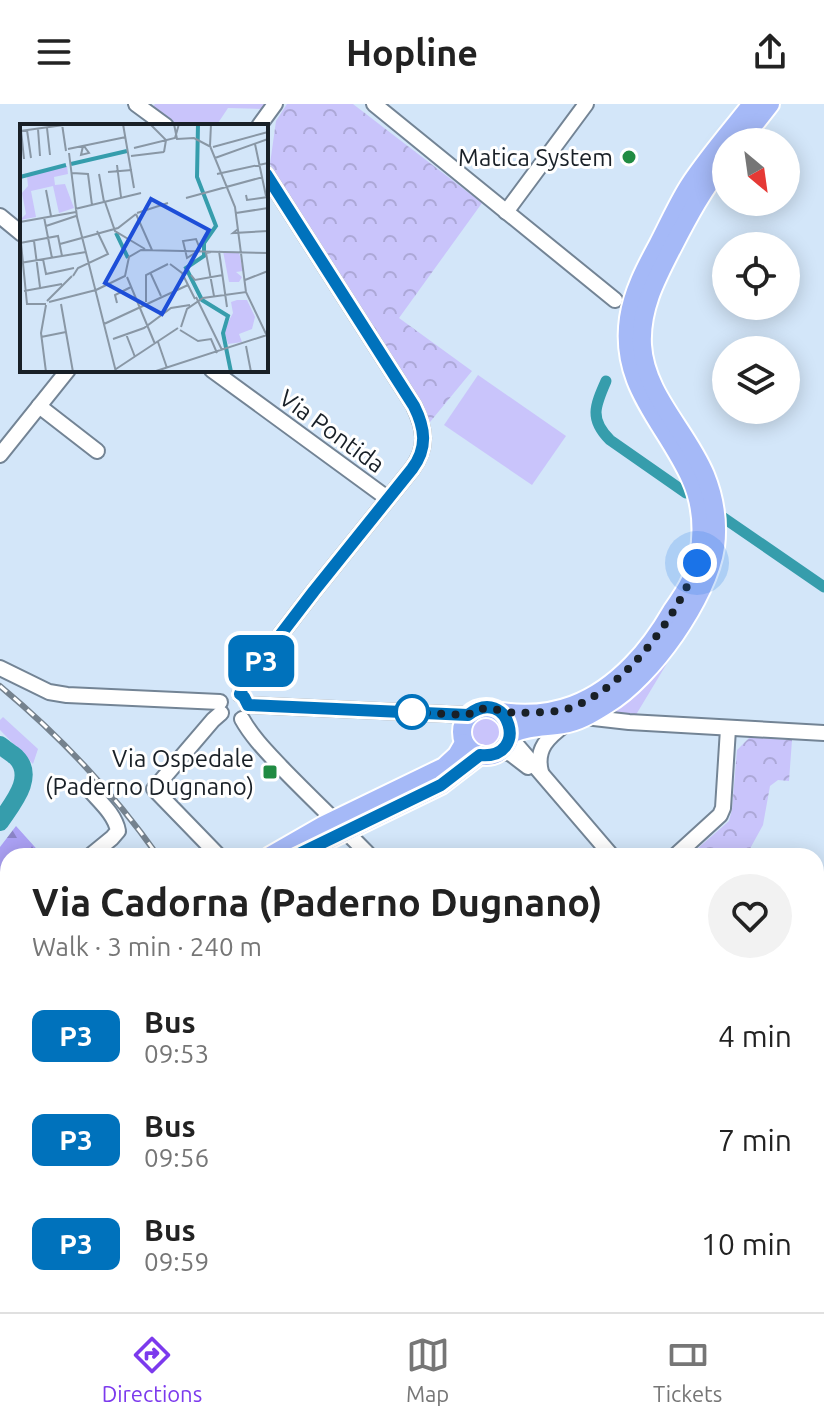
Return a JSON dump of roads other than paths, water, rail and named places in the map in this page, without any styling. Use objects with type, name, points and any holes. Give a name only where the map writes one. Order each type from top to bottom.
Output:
[{"type":"main road","points":[[712,180],[653,285],[642,334],[645,365],[651,380],[701,466],[711,490],[715,549],[703,585],[658,657],[611,702],[566,724],[534,726],[489,756],[480,755],[464,743],[461,731],[468,715],[476,709],[487,707],[512,714],[568,709],[602,690],[647,648],[691,580],[702,530],[697,495],[692,479],[638,386],[628,354],[629,319],[640,280],[687,189],[752,104]]},
{"type":"main road","points":[[751,128],[770,104]]},
{"type":"main road","points":[[501,712],[507,720],[506,742]]},
{"type":"main road","points":[[305,848],[349,838],[444,767],[464,743]]},
{"type":"main road","points":[[319,848],[349,838],[441,785],[480,755]]},
{"type":"street","points":[[136,104],[163,124]]},
{"type":"street","points":[[260,124],[275,104]]},
{"type":"street","points":[[374,104],[615,300]]},
{"type":"street","points":[[506,212],[586,104]]},
{"type":"street","points":[[268,177],[389,366],[421,421],[424,441],[419,460],[241,688],[243,706],[258,743],[349,838]]},
{"type":"street","points":[[0,216],[20,232]]},
{"type":"street","points":[[0,455],[66,372]]},
{"type":"street","name":"Via Pontida","points":[[215,372],[387,498]]},
{"type":"street","points":[[39,406],[97,451]]},
{"type":"street","points":[[0,668],[49,692],[221,708]]},
{"type":"street","points":[[211,848],[154,789],[213,720],[229,693],[243,706],[468,715]]},
{"type":"street","points":[[221,708],[229,720],[235,721],[243,706]]},
{"type":"street","points":[[584,717],[824,733]]},
{"type":"street","points":[[542,773],[539,760],[544,744],[566,724]]},
{"type":"street","points":[[684,848],[720,815],[723,808],[728,729]]},
{"type":"street","points":[[506,742],[516,744],[605,848]]},
{"type":"street","points":[[506,742],[511,754],[530,769],[598,848]]},
{"type":"street","points":[[88,788],[112,816],[118,831],[100,848]]},
{"type":"waterway","points":[[606,381],[596,412],[603,432],[686,493]]},
{"type":"waterway","points":[[718,514],[824,587]]},
{"type":"waterway","points":[[0,745],[16,757],[24,773],[16,799],[0,822]]},
{"type":"railway","points":[[0,686],[85,766],[152,848]]},
{"type":"place","name":"Matica System","points":[[629,157]]},
{"type":"place","name":"Via Ospedale (Paderno Dugnano)","points":[[270,772]]}]
